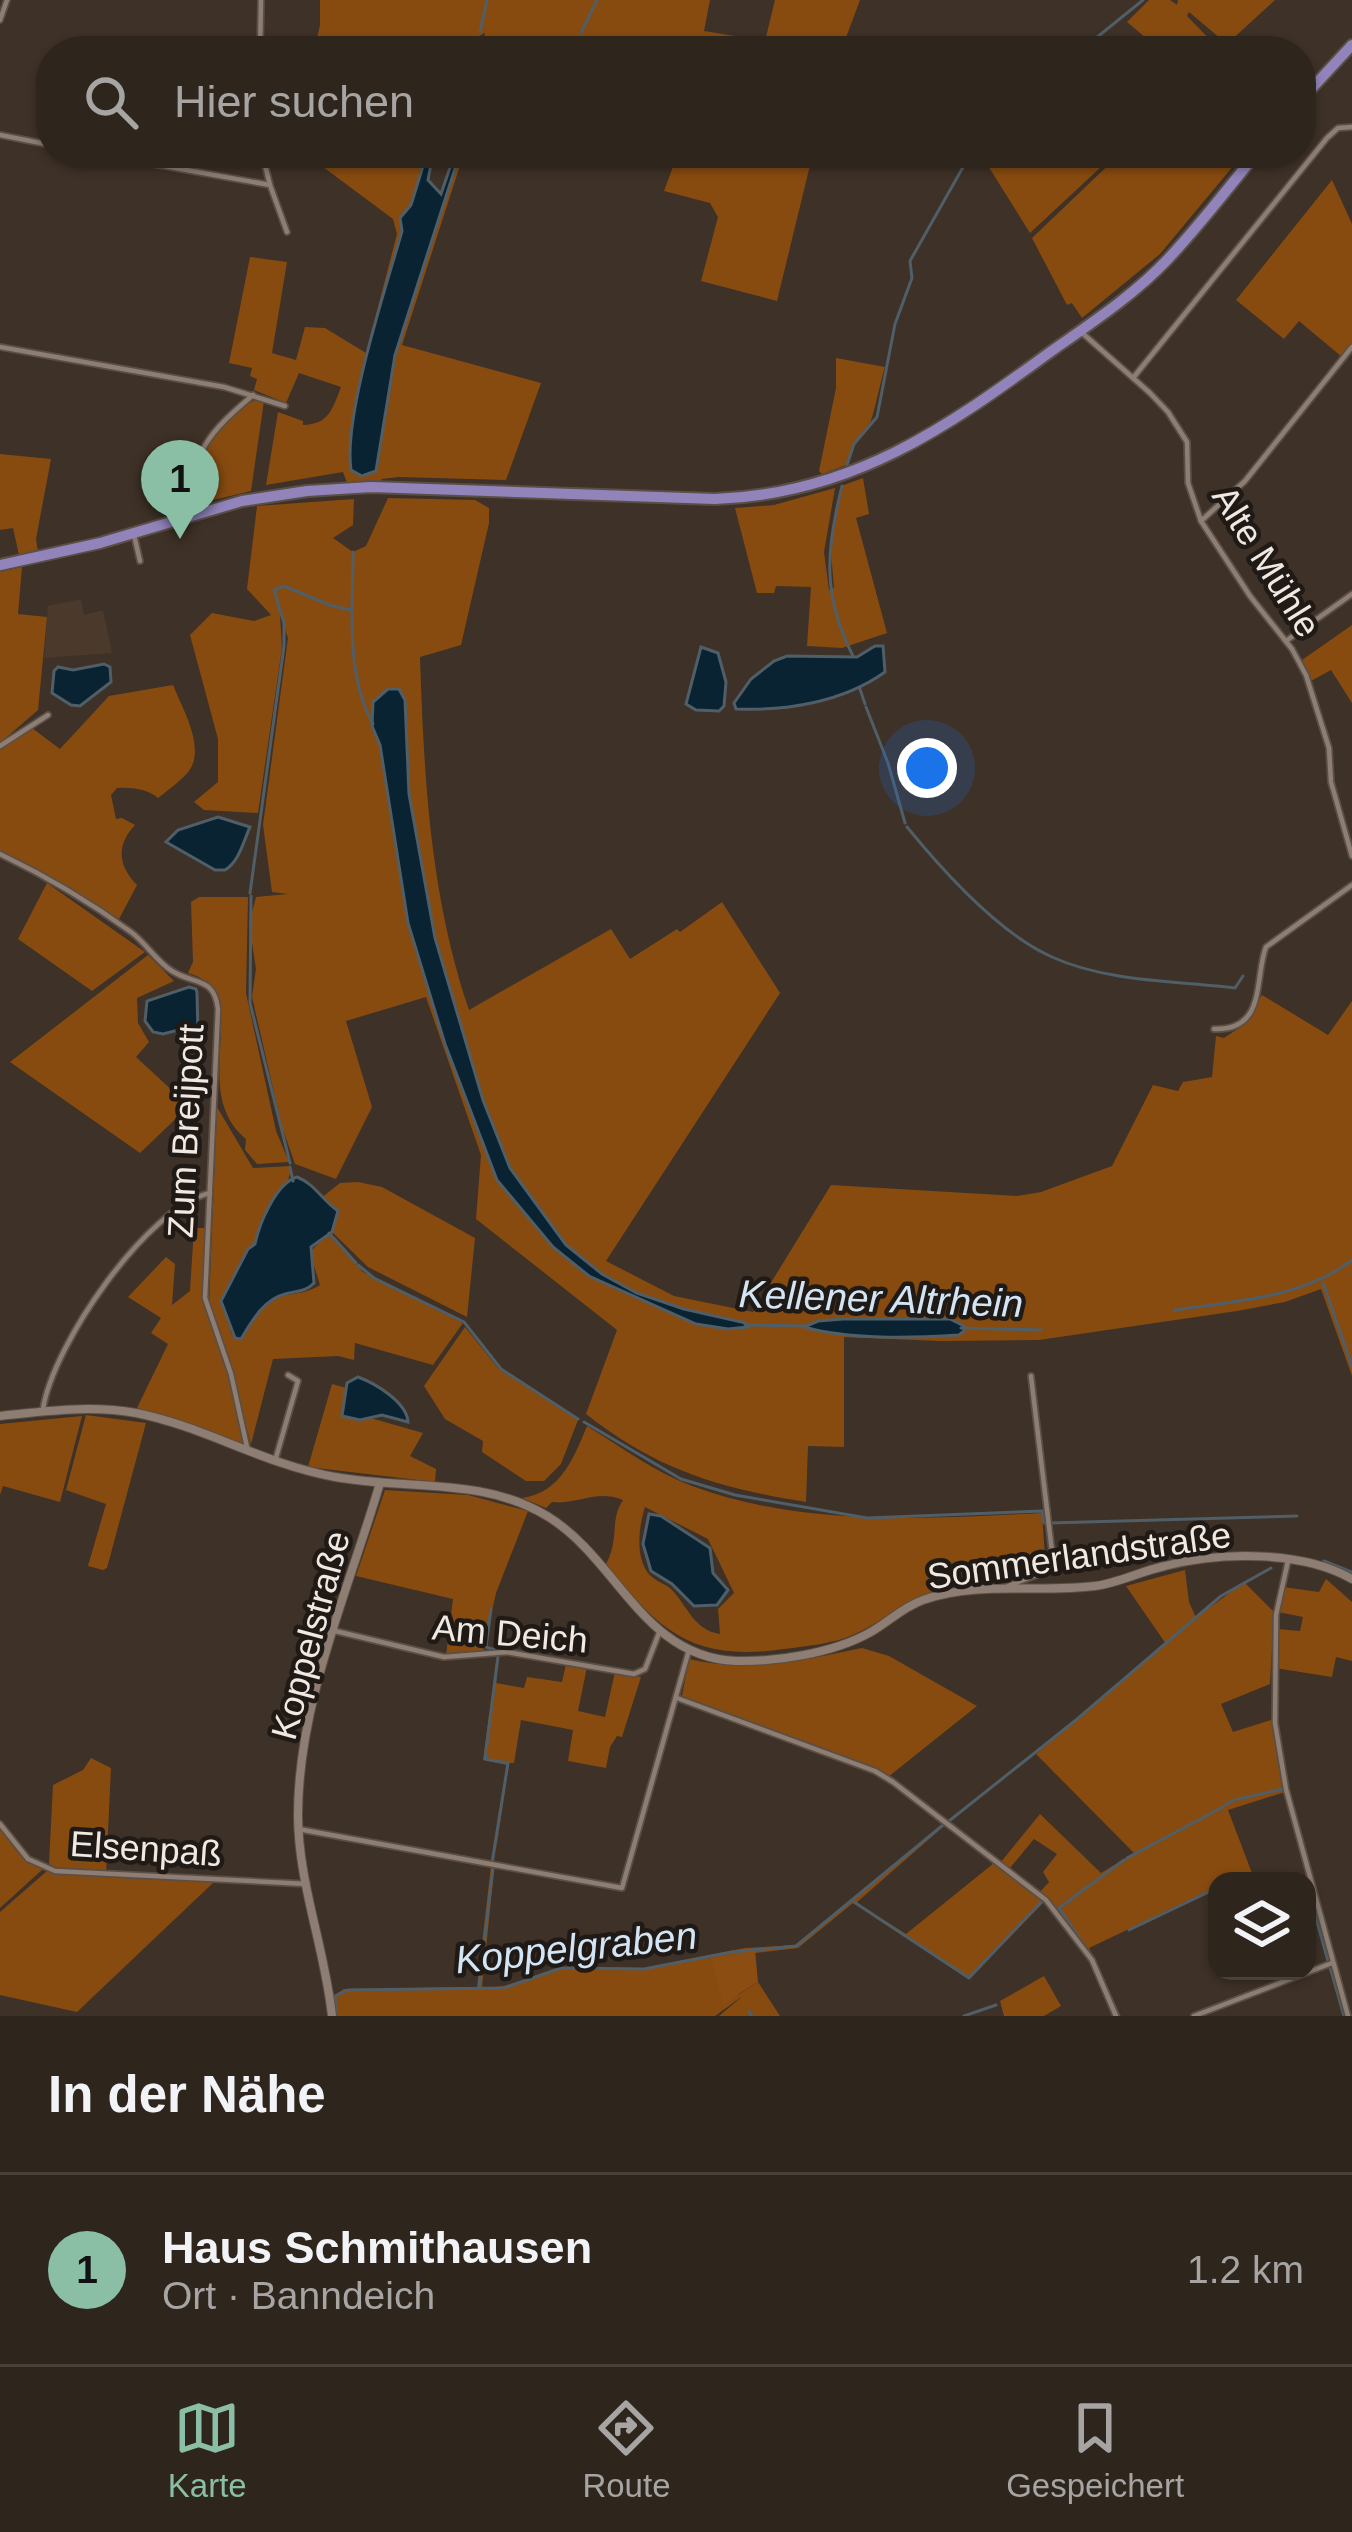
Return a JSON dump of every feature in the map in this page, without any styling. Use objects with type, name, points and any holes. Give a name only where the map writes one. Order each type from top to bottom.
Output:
[{"type":"main road","points":[[1316,84],[1350,48]]},
{"type":"main road","points":[[0,566],[224,506],[329,488],[733,496],[821,483],[897,454],[979,404],[1080,331],[1166,261],[1244,168]]},
{"type":"street","points":[[0,20],[8,0]]},
{"type":"street","points":[[260,36],[261,0]]},
{"type":"street","points":[[1316,152],[1338,128],[1352,127]]},
{"type":"street","points":[[0,135],[36,142]]},
{"type":"street","points":[[175,168],[270,185]]},
{"type":"street","points":[[266,168],[286,232]]},
{"type":"street","points":[[1133,378],[1303,168]]},
{"type":"street","name":"Alte Mühle","points":[[1080,331],[1168,412],[1186,442],[1188,483],[1201,521],[1306,675],[1329,748],[1331,782],[1352,856]]},
{"type":"street","points":[[0,346],[253,394],[285,406]]},
{"type":"street","points":[[1201,521],[1245,481],[1352,347]]},
{"type":"street","points":[[198,513],[192,488],[198,457],[229,415],[253,394]]},
{"type":"street","points":[[133,532],[140,561]]},
{"type":"street","points":[[1286,641],[1352,594]]},
{"type":"street","points":[[0,746],[48,715]]},
{"type":"street","name":"Zum Breijpott","points":[[0,854],[88,902],[137,936],[173,972],[205,982],[214,993],[218,1009],[206,1298],[231,1374],[248,1454]]},
{"type":"street","points":[[1214,1029],[1231,1028],[1247,1016],[1261,989],[1266,947],[1352,885]]},
{"type":"street","points":[[43,1411],[50,1377],[105,1283],[167,1215],[210,1193]]},
{"type":"street","points":[[274,1463],[298,1381],[288,1375]]},
{"type":"street","points":[[998,1590],[1044,1572],[1053,1560],[1031,1376]]},
{"type":"street","name":"Sommerlandstraße","points":[[0,1417],[43,1411],[136,1413],[274,1463],[340,1478],[513,1498],[573,1536],[659,1633],[689,1651],[741,1661],[855,1640],[926,1599],[998,1590],[1101,1586],[1187,1562],[1288,1561],[1317,1565],[1352,1579]]},
{"type":"street","name":"Koppelstraße","points":[[332,2016],[298,1829],[299,1787],[333,1631],[380,1483]]},
{"type":"street","points":[[1288,1561],[1276,1615],[1275,1723],[1286,1789],[1348,2016]]},
{"type":"street","name":"Am Deich","points":[[333,1631],[444,1657],[507,1652],[634,1674],[645,1669],[659,1633]]},
{"type":"street","points":[[298,1829],[622,1888],[689,1651]]},
{"type":"street","points":[[677,1698],[854,1763],[892,1782],[1046,1900],[1092,1960],[1115,2016]]},
{"type":"street","name":"Elsenpaß","points":[[0,1824],[28,1858],[55,1871],[307,1884]]},
{"type":"street","points":[[1194,2016],[1332,1963]]},
{"type":"shaded area","points":[[320,0],[710,0],[704,31],[734,36],[317,36]]},
{"type":"shaded area","points":[[775,0],[860,0],[847,36],[766,36]]},
{"type":"shaded area","points":[[1149,0],[1170,0],[1177,5],[1178,0],[1275,0],[1236,36],[1218,36],[1189,12],[1187,16],[1206,36],[1144,36],[1127,22]]},
{"type":"shaded area","points":[[324,168],[422,168],[411,205],[399,218],[402,231],[367,353],[353,423],[353,471],[361,473],[380,453],[383,409],[408,307],[455,168],[459,168],[402,345],[541,383],[506,480],[399,477],[382,479],[379,484],[348,485],[343,472],[266,485],[278,412],[303,425],[319,422],[332,409],[341,387],[299,373],[286,403],[254,390],[257,379],[250,376],[252,368],[229,363],[250,257],[287,262],[272,353],[296,360],[305,327],[325,328],[366,353],[397,234],[393,219]]},
{"type":"shaded area","points":[[672,168],[809,168],[777,301],[701,281],[718,217],[710,203],[664,191]]},
{"type":"shaded area","points":[[989,168],[1100,168],[1030,233]]},
{"type":"shaded area","points":[[1105,168],[1232,168],[1160,254],[1082,318],[1072,303],[1067,305],[1032,238]]},
{"type":"shaded area","points":[[1332,180],[1352,224],[1352,344],[1342,357],[1299,321],[1284,339],[1236,300]]},
{"type":"shaded area","points":[[836,358],[885,367],[870,423],[846,465],[822,474],[836,388]]},
{"type":"shaded area","points":[[258,399],[264,401],[251,491],[201,503],[196,473],[210,439],[228,419]]},
{"type":"shaded area","points":[[0,454],[51,459],[36,539],[38,552],[19,555],[13,528],[0,530]]},
{"type":"shaded area","points":[[863,478],[869,514],[856,518],[887,633],[842,648],[807,646],[811,587],[776,586],[774,593],[757,593],[735,508],[774,505],[835,488],[824,552],[829,590],[834,588],[830,541],[841,486]]},
{"type":"shaded area","points":[[388,498],[475,500],[489,508],[461,645],[420,657],[437,880],[469,1010],[611,929],[630,959],[722,902],[780,993],[606,1261],[674,1296],[753,1312],[831,1185],[1017,1196],[1041,1192],[1112,1166],[1153,1085],[1178,1091],[1183,1082],[1212,1077],[1216,1036],[1224,1038],[1242,1026],[1262,995],[1328,1035],[1352,1001],[1352,1376],[1321,1289],[1237,1311],[1039,1340],[844,1337],[844,1447],[808,1446],[806,1502],[690,1474],[638,1449],[586,1414],[617,1330],[476,1219],[481,1155],[426,997],[346,1021],[372,1107],[336,1179],[295,1164],[252,997],[256,969],[249,923],[256,897],[288,894],[272,892],[263,825],[288,638],[280,615],[282,648],[258,813],[204,810],[194,802],[218,782],[218,739],[190,635],[212,613],[254,621],[271,615],[247,589],[257,506],[354,499],[353,525],[333,538],[353,552],[366,546]],"holes":[[[405,700],[409,794],[435,938],[483,1100],[510,1168],[566,1245],[602,1274],[637,1293],[747,1327],[696,1324],[589,1276],[566,1259],[497,1180],[445,1044],[408,923],[380,745],[372,726],[375,713]],[[843,1319],[948,1319],[956,1323],[959,1335],[881,1337],[805,1328]]]},
{"type":"shaded area","points":[[22,567],[18,614],[47,617],[38,710],[0,743],[0,572]]},
{"type":"shaded area","points":[[81,599],[84,615],[103,610],[112,653],[44,658],[48,606]]},
{"type":"shaded area","points":[[1352,625],[1352,703],[1331,670],[1311,681],[1302,660]]},
{"type":"shaded area","points":[[173,685],[191,728],[194,761],[186,775],[158,798],[128,788],[117,788],[111,795],[116,819],[135,825],[122,855],[137,885],[119,919],[0,851],[0,750],[32,728],[60,749],[109,696]]},
{"type":"shaded area","points":[[47,883],[145,952],[92,991],[18,939]]},
{"type":"shaded area","points":[[199,897],[248,897],[246,993],[276,1131],[289,1162],[257,1164],[245,1150],[246,1139],[229,1118],[221,1095],[218,1000],[208,984],[188,973],[193,962],[191,902]]},
{"type":"shaded area","points":[[148,955],[174,981],[137,998],[138,1023],[149,1042],[136,1057],[189,1106],[140,1153],[10,1062]]},
{"type":"shaded area","points":[[217,1107],[253,1168],[291,1166],[286,1185],[221,1301],[232,1335],[242,1339],[259,1311],[273,1299],[320,1285],[310,1252],[328,1234],[363,1272],[463,1323],[433,1365],[355,1343],[354,1360],[338,1356],[273,1359],[251,1444],[209,1304]]},
{"type":"shaded area","points":[[340,1183],[382,1187],[475,1238],[467,1317],[368,1267],[332,1232],[335,1208],[321,1198]]},
{"type":"shaded area","points":[[194,1228],[207,1228],[205,1304],[241,1413],[241,1448],[137,1408],[168,1344],[151,1333],[161,1318],[128,1297],[166,1257],[175,1264],[172,1305],[190,1291]]},
{"type":"shaded area","points":[[465,1327],[498,1368],[578,1420],[561,1464],[544,1481],[526,1481],[482,1452],[483,1441],[445,1419],[424,1386]]},
{"type":"shaded area","points":[[332,1384],[346,1388],[342,1416],[367,1417],[423,1433],[410,1456],[436,1469],[435,1482],[308,1467]]},
{"type":"shaded area","points":[[86,1415],[146,1423],[103,1570],[88,1566],[106,1504],[66,1490]]},
{"type":"shaded area","points":[[82,1416],[60,1502],[3,1486],[0,1495],[0,1424]]},
{"type":"shaded area","points":[[587,1426],[678,1480],[777,1508],[866,1517],[1042,1513],[1045,1557],[1035,1567],[946,1574],[946,1590],[921,1597],[838,1640],[752,1652],[702,1646],[662,1624],[606,1564],[623,1500],[595,1497],[552,1502],[546,1508],[522,1498],[556,1481],[571,1462]],"holes":[[[645,1507],[708,1539],[734,1593],[718,1609],[720,1634],[698,1623],[672,1590],[650,1576],[644,1566],[639,1541]]]},
{"type":"shaded area","points":[[385,1490],[468,1495],[528,1511],[496,1593],[483,1652],[446,1656],[453,1599],[356,1576]]},
{"type":"shaded area","points":[[1185,1570],[1196,1618],[1244,1582],[1274,1612],[1270,1684],[1221,1704],[1233,1732],[1271,1720],[1285,1792],[1228,1810],[1252,1872],[1208,1872],[1208,1891],[1089,1948],[1117,2016],[1092,1959],[1040,1892],[1049,1882],[1043,1872],[1057,1854],[1034,1839],[1010,1868],[1001,1862],[1040,1814],[1101,1873],[1134,1853],[1036,1754],[1166,1644],[1126,1586]]},
{"type":"shaded area","points":[[1326,1579],[1352,1602],[1352,1661],[1336,1657],[1332,1677],[1275,1668],[1277,1629],[1300,1631],[1303,1617],[1278,1612],[1283,1587],[1319,1592]]},
{"type":"shaded area","points":[[862,1648],[889,1656],[977,1706],[888,1777],[682,1696],[689,1659],[754,1665]]},
{"type":"shaded area","points":[[497,1654],[496,1683],[524,1688],[527,1677],[562,1682],[566,1664],[587,1667],[578,1711],[605,1717],[615,1672],[641,1677],[622,1737],[617,1736],[610,1747],[606,1768],[568,1761],[573,1730],[521,1720],[514,1763],[509,1763],[494,1864],[507,1765],[483,1760]]},
{"type":"shaded area","points":[[91,1758],[111,1768],[106,1874],[54,1869],[49,1863],[53,1785],[83,1770]]},
{"type":"shaded area","points":[[944,1823],[1045,1901],[969,1979],[853,1903],[798,1948],[712,1958],[738,1995],[758,1982],[780,2016],[719,2016],[744,1995],[715,2016],[335,2016],[333,1996],[344,1989],[477,1987],[491,1866],[482,1988],[504,1986],[562,1967],[644,1968],[745,1948],[797,1945]],"holes":[[[944,1826],[994,1863],[906,1934],[856,1903]]]},
{"type":"shaded area","points":[[0,1829],[19,1854],[43,1869],[0,1908]]},
{"type":"shaded area","points":[[47,1871],[214,1882],[77,2012],[0,1995],[0,1912]]},
{"type":"shaded area","points":[[755,1950],[758,1982],[723,2004],[711,1958]]},
{"type":"shaded area","points":[[1044,1976],[1061,2006],[1044,2016],[1004,2016],[1000,2001]]},
{"type":"water","points":[[422,168],[430,168],[428,180],[441,194],[450,168],[455,168],[395,355],[376,471],[362,476],[351,470],[353,417],[402,231],[400,218],[411,205]]},
{"type":"water","points":[[883,646],[885,672],[851,691],[794,706],[736,709],[734,703],[751,679],[774,661],[787,656],[857,657]]},
{"type":"water","points":[[701,647],[718,653],[726,682],[724,706],[719,711],[696,710],[686,704]]},
{"type":"water","points":[[58,667],[73,670],[110,667],[111,682],[80,706],[52,693]]},
{"type":"water","points":[[388,689],[399,689],[405,700],[409,794],[435,938],[483,1100],[510,1168],[566,1245],[602,1274],[637,1293],[748,1327],[696,1324],[589,1276],[553,1247],[497,1180],[445,1044],[408,923],[380,745],[372,726],[373,702]]},
{"type":"water","points":[[218,817],[250,827],[225,870],[215,870],[166,842],[178,830]]},
{"type":"water","points":[[189,987],[197,993],[198,1034],[182,1029],[153,1032],[145,1021],[147,1001]]},
{"type":"water","points":[[297,1177],[338,1211],[332,1232],[311,1247],[314,1283],[270,1301],[241,1339],[235,1338],[221,1301],[255,1244],[276,1196]]},
{"type":"water","points":[[843,1319],[950,1319],[964,1326],[964,1331],[959,1335],[881,1337],[804,1327]]},
{"type":"water","points":[[358,1377],[397,1401],[408,1422],[382,1415],[360,1420],[342,1416],[347,1383]]},
{"type":"water","points":[[649,1514],[661,1516],[710,1548],[713,1573],[728,1590],[717,1605],[694,1606],[651,1571],[643,1544]]},
{"type":"waterway","name":"Kellener Altrhein","points":[[480,32],[487,0]]},
{"type":"waterway","points":[[581,33],[597,0]]},
{"type":"waterway","points":[[1099,36],[1143,0]]},
{"type":"waterway","points":[[847,465],[854,444],[877,417],[895,324],[912,278],[910,261],[963,168]]},
{"type":"waterway","points":[[842,486],[830,572],[836,613],[853,656]]},
{"type":"waterway","name":"Kellener Altrhein","points":[[353,552],[354,662],[373,724]]},
{"type":"waterway","points":[[250,893],[284,646],[284,623],[274,590],[284,586],[327,604]]},
{"type":"waterway","points":[[329,605],[351,610]]},
{"type":"waterway","points":[[860,689],[865,704]]},
{"type":"waterway","points":[[866,707],[905,823]]},
{"type":"waterway","points":[[907,827],[993,917],[1052,957],[1096,971],[1166,982],[1235,988],[1243,976]]},
{"type":"waterway","points":[[251,896],[250,1003],[290,1163]]},
{"type":"waterway","points":[[290,1167],[293,1181]]},
{"type":"waterway","points":[[329,1233],[356,1263]]},
{"type":"waterway","name":"Kellener Altrhein","points":[[1175,1310],[1290,1290],[1352,1260]]},
{"type":"waterway","points":[[358,1265],[374,1278],[464,1322],[501,1369],[578,1419]]},
{"type":"waterway","points":[[1323,1283],[1352,1366]]},
{"type":"waterway","name":"Kellener Altrhein","points":[[745,1325],[807,1326]]},
{"type":"waterway","name":"Kellener Altrhein","points":[[961,1328],[1041,1330]]},
{"type":"waterway","points":[[584,1422],[681,1479],[735,1495],[867,1518],[1042,1511],[1044,1523]]},
{"type":"waterway","points":[[1050,1523],[1297,1516]]},
{"type":"waterway","points":[[1324,1561],[1352,1572]]},
{"type":"waterway","name":"Koppelgraben","points":[[949,1821],[1221,1596],[1271,1568]]},
{"type":"waterway","points":[[491,1609],[486,1647],[495,1650]]},
{"type":"waterway","points":[[492,1863],[508,1763],[485,1759],[498,1657]]},
{"type":"waterway","points":[[1238,1799],[1283,1789]]},
{"type":"waterway","points":[[1225,1805],[1236,1799]]},
{"type":"waterway","points":[[1127,1858],[1223,1807]]},
{"type":"waterway","name":"Koppelgraben","points":[[336,2016],[335,1996],[348,1990],[504,1988],[561,1968],[644,1969],[732,1952],[796,1946],[943,1825]]},
{"type":"waterway","points":[[1086,1948],[1059,1908],[1124,1860]]},
{"type":"waterway","points":[[479,1986],[493,1868]]},
{"type":"waterway","points":[[1129,1930],[1208,1892]]},
{"type":"waterway","points":[[854,1902],[969,1978],[1042,1901]]},
{"type":"waterway","points":[[1316,1918],[1328,1961]]},
{"type":"waterway","points":[[1095,1962],[1119,2016]]},
{"type":"waterway","points":[[1330,1967],[1344,2016]]},
{"type":"waterway","points":[[964,2016],[996,2005]]},
{"type":"waterway","points":[[749,2011],[752,2016]]},
{"type":"place","name":"Haus Schmithausen","points":[[180,539]]}]
